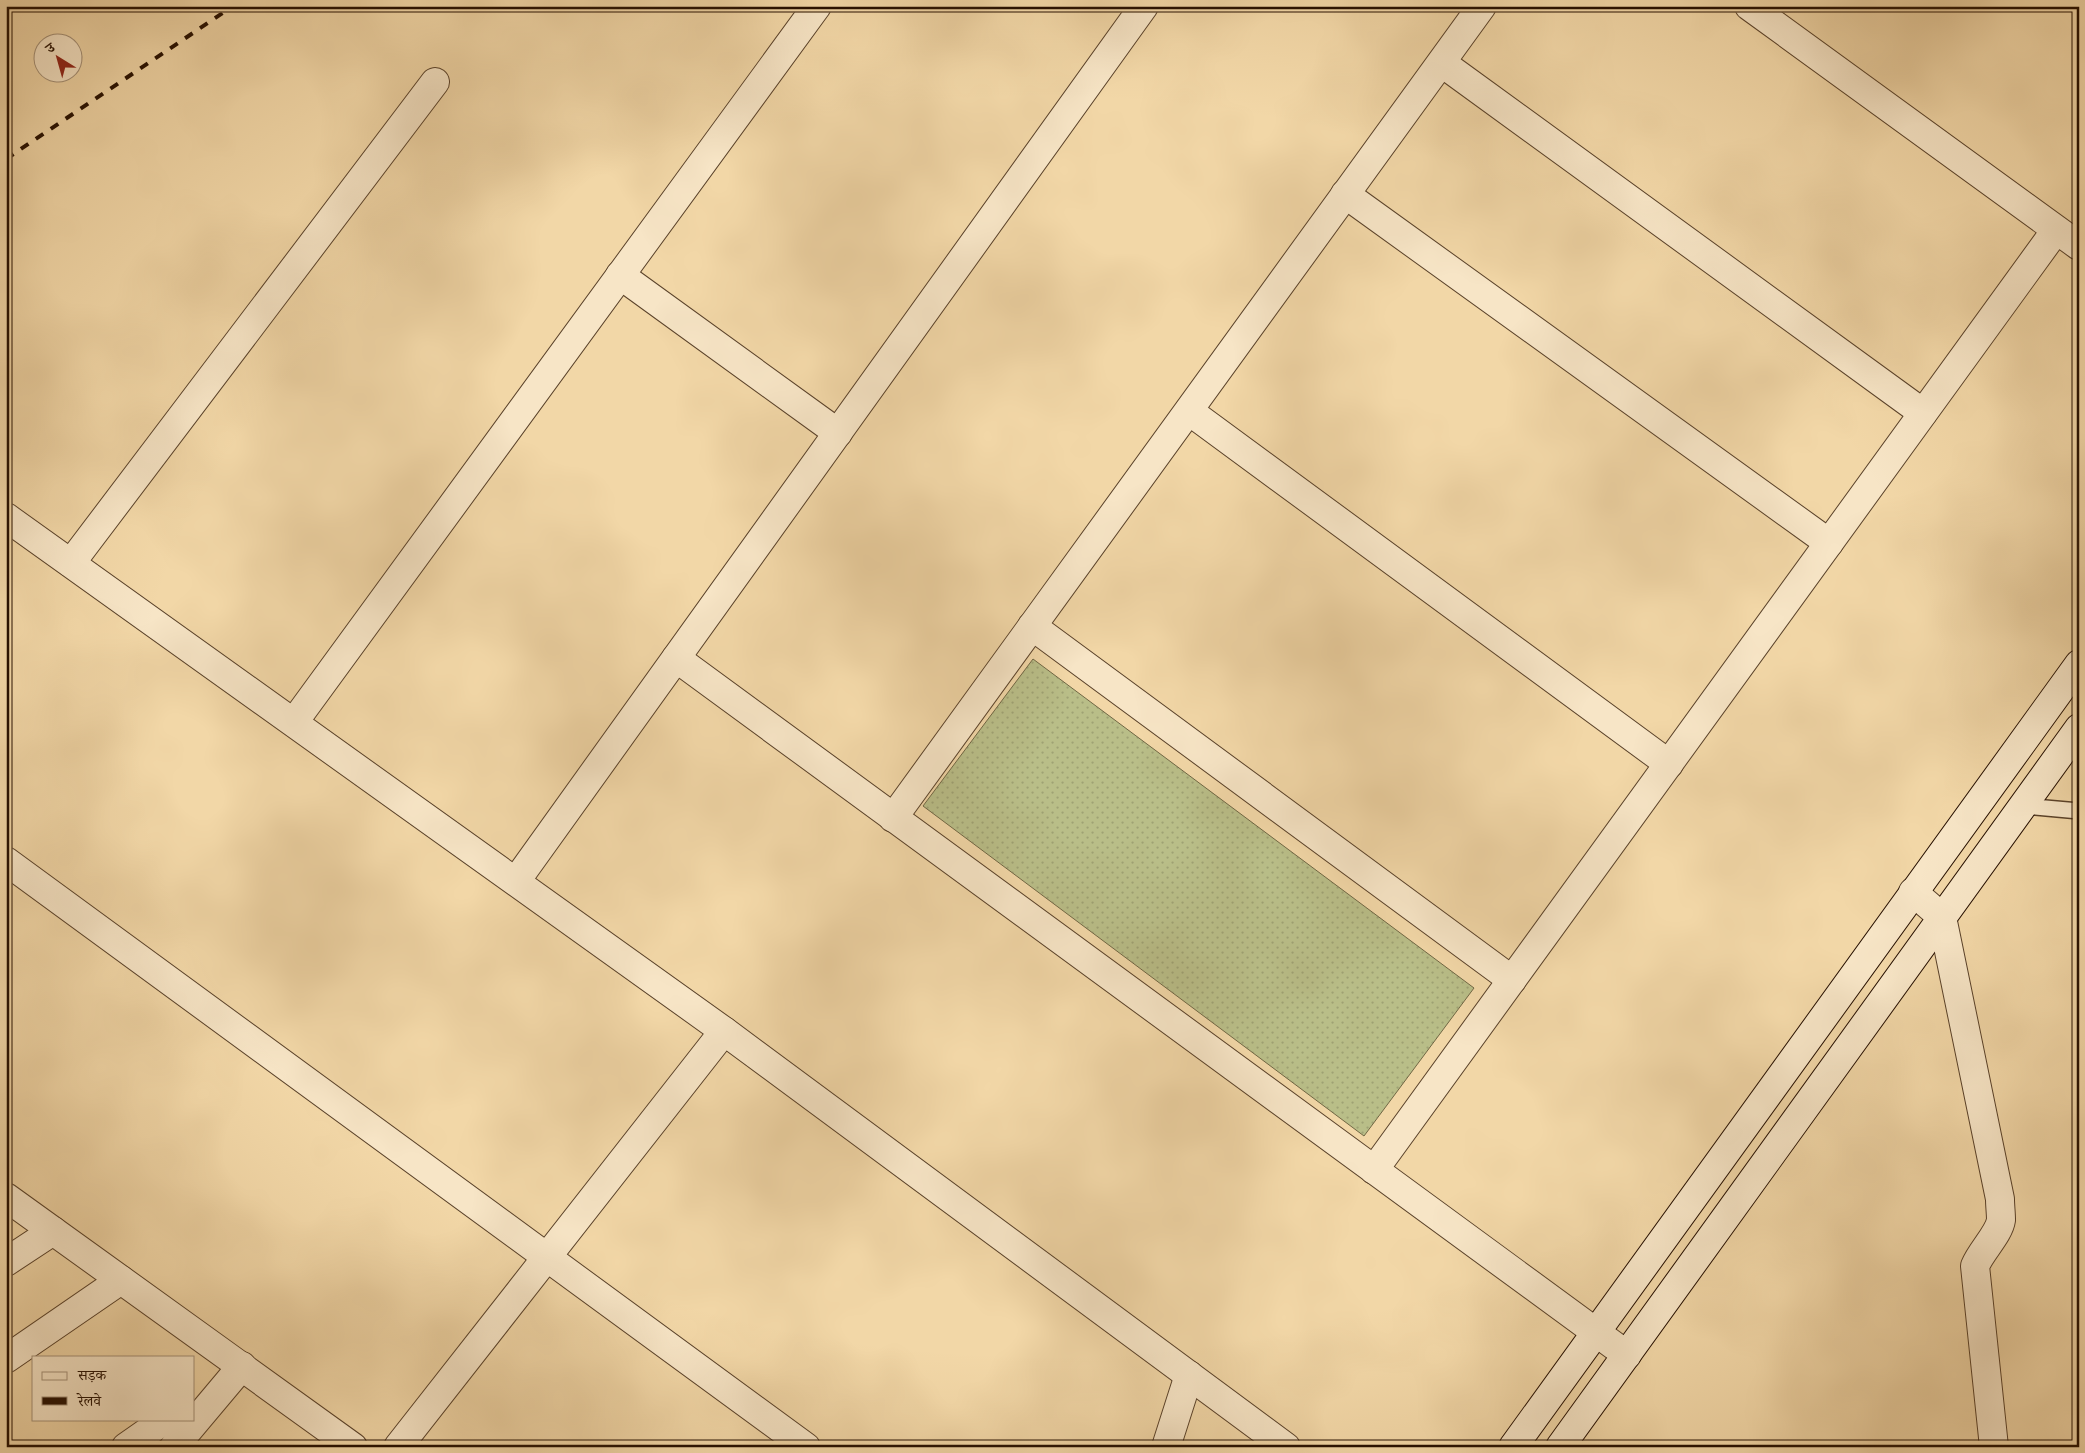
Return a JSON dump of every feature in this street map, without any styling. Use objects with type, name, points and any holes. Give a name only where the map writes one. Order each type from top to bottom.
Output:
[{"type":"street","points":[[294,722],[817,6]]},
{"type":"street","points":[[516,881],[1144,6]]},
{"type":"street","points":[[893,818],[1482,6]]},
{"type":"street","points":[[1749,6],[2079,246]]},
{"type":"street","points":[[1442,62],[1923,413]]},
{"type":"street","points":[[71,563],[435,82]]},
{"type":"street","points":[[1345,194],[1829,543]]},
{"type":"street","points":[[1374,1170],[2056,230]]},
{"type":"street","points":[[620,275],[838,433]]},
{"type":"street","points":[[1189,411],[1669,764]]},
{"type":"street","points":[[6,517],[724,1031],[1286,1447]]},
{"type":"street","points":[[1032,626],[1512,980]]},
{"type":"street","points":[[676,658],[1627,1355]]},
{"type":"street","points":[[1513,1447],[2079,664]]},
{"type":"street","points":[[1560,1447],[2079,728]]},
{"type":"street","points":[[6,861],[548,1256],[806,1447]]},
{"type":"street","points":[[1913,892],[1942,917],[2000,1199],[2001,1221],[1980,1254],[1975,1266],[1994,1447]]},
{"type":"street","points":[[398,1447],[724,1031]]},
{"type":"street","points":[[6,1197],[353,1447]]},
{"type":"street","points":[[6,1262],[53,1231]]},
{"type":"street","points":[[6,1359],[121,1280]]},
{"type":"street","points":[[195,1399],[242,1366]]},
{"type":"street","points":[[174,1447],[242,1366]]},
{"type":"street","points":[[1166,1447],[1189,1375]]},
{"type":"street","points":[[126,1447],[165,1420]]},
{"type":"lane","points":[[2023,806],[2079,812]]},
{"type":"green space","points":[[1033,659],[1474,988],[1364,1136],[923,806]]},
{"type":"railway","points":[[6,159],[233,6]]}]
